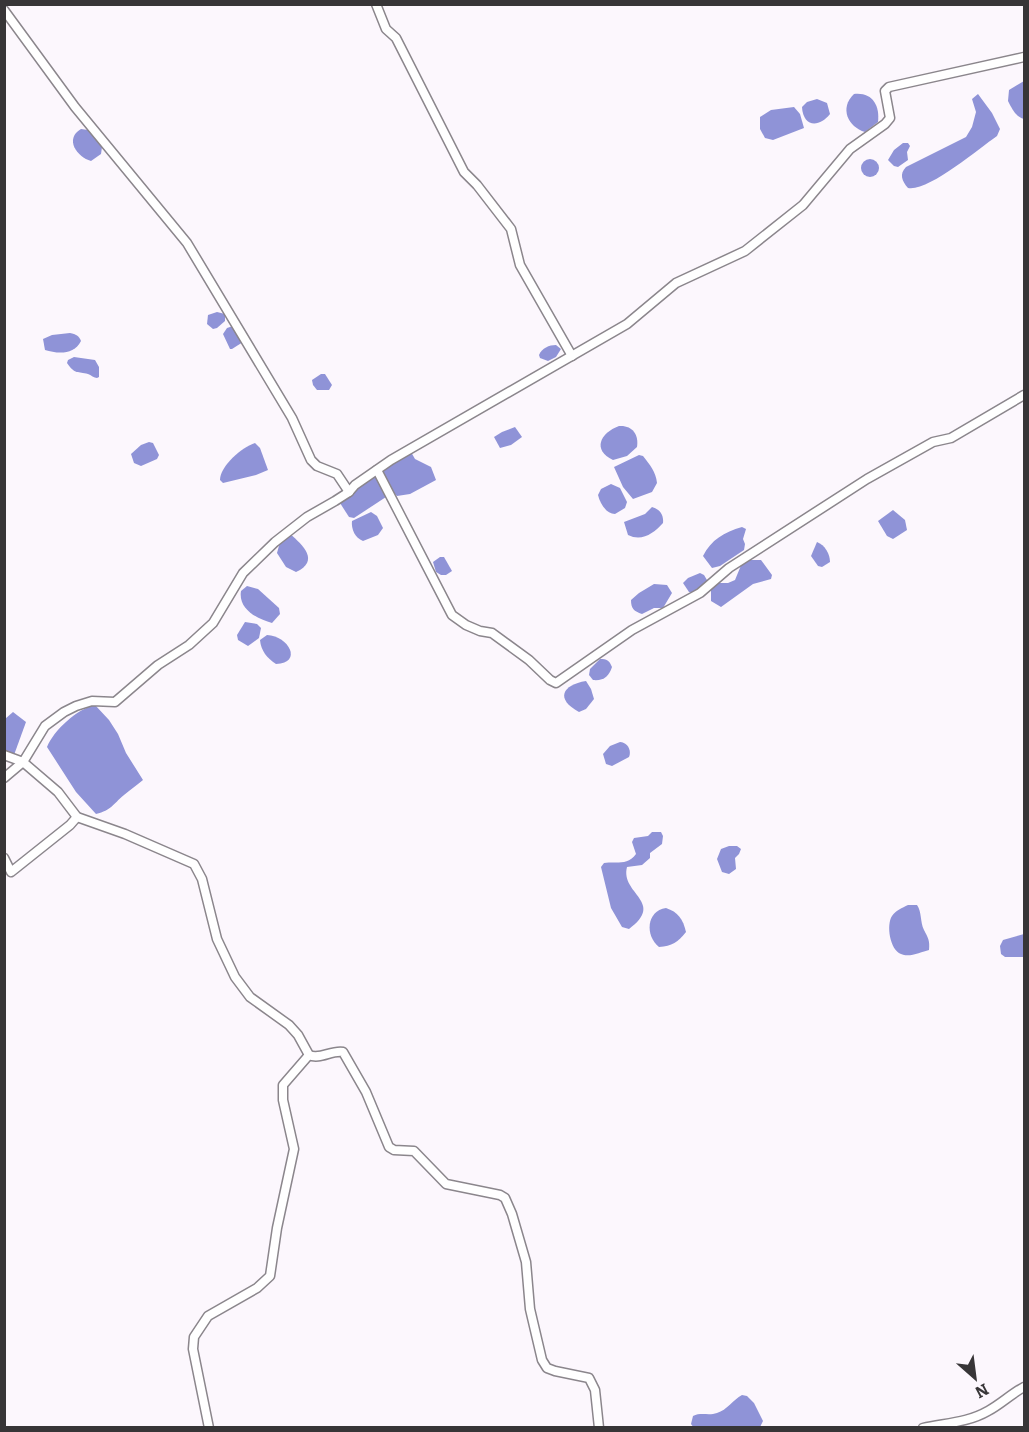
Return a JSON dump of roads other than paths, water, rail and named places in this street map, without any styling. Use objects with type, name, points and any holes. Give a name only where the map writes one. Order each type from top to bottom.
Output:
[{"type":"street","points":[[376,4],[386,29],[396,38],[464,172],[511,229],[520,266],[572,356]]},
{"type":"street","points":[[4,10],[75,108],[187,243],[287,409],[311,459],[316,466],[337,474],[349,492]]},
{"type":"street","points":[[4,778],[23,762],[45,726],[64,712],[92,701],[115,702],[158,665],[189,645],[213,622],[243,573],[307,517],[349,492],[377,470],[627,324],[676,283],[746,251],[794,213],[826,179],[843,156],[885,124],[890,118],[885,91],[889,87],[1024,57]]},
{"type":"street","points":[[377,470],[452,615],[466,625],[492,633],[556,683],[632,630],[700,593],[729,568],[867,479],[933,442],[951,438],[1024,395]]},
{"type":"street","points":[[4,754],[23,762],[58,792],[77,817],[125,834],[194,864],[202,879],[217,939],[235,977],[250,997],[289,1025],[309,1054],[316,1057],[337,1051],[343,1052],[366,1092],[389,1147],[394,1150],[414,1151],[446,1184],[505,1198],[526,1262],[530,1310],[542,1360],[548,1368],[555,1371],[590,1378],[595,1390],[599,1428]]},
{"type":"street","points":[[4,858],[11,872],[77,817]]},
{"type":"street","points":[[209,1428],[193,1349],[194,1337],[208,1316],[265,1283],[270,1276],[277,1228],[294,1149],[283,1100],[283,1085],[309,1054]]},
{"type":"street","points":[[923,1428],[957,1424],[988,1412],[1024,1387]]},
{"type":"water","points":[[1024,81],[1024,119],[1016,115],[1008,101],[1009,90]]},
{"type":"water","points":[[854,94],[870,97],[878,110],[878,122],[865,132],[854,126],[846,111],[849,99]]},
{"type":"water","points":[[978,94],[1000,129],[997,136],[940,177],[917,187],[908,188],[902,178],[906,167],[966,137],[972,127],[976,112],[972,99]]},
{"type":"water","points":[[817,99],[827,103],[830,114],[821,122],[808,122],[802,107],[807,102]]},
{"type":"water","points":[[794,107],[800,114],[804,128],[773,140],[765,138],[760,129],[760,117],[771,110]]},
{"type":"water","points":[[81,129],[88,130],[102,147],[101,154],[91,161],[81,156],[74,147],[73,138]]},
{"type":"water","points":[[903,143],[908,143],[910,146],[907,152],[908,160],[898,167],[894,166],[888,160],[894,150]]},
{"type":"water","points":[[866,159],[874,159],[879,164],[877,175],[866,177],[861,172],[861,164]]},
{"type":"water","points":[[217,312],[225,314],[225,321],[213,329],[207,324],[208,315]]},
{"type":"water","points":[[233,326],[243,342],[230,349],[223,334],[227,328]]},
{"type":"water","points":[[70,333],[81,341],[74,349],[60,353],[45,350],[43,339],[52,335]]},
{"type":"water","points":[[556,345],[561,349],[556,357],[548,361],[540,358],[539,355],[544,349]]},
{"type":"water","points":[[74,357],[95,360],[99,367],[99,377],[96,378],[72,369],[67,363]]},
{"type":"water","points":[[325,374],[332,385],[329,390],[317,390],[313,385],[312,380]]},
{"type":"water","points":[[619,426],[628,427],[634,431],[637,447],[627,456],[613,460],[602,451],[601,442],[607,433]]},
{"type":"water","points":[[515,427],[522,437],[511,445],[500,448],[494,437]]},
{"type":"water","points":[[153,443],[159,455],[157,459],[141,466],[134,463],[131,454],[141,445]]},
{"type":"water","points":[[255,443],[260,448],[268,470],[223,483],[220,480],[221,475],[228,463],[238,453]]},
{"type":"water","points":[[411,452],[415,459],[431,467],[436,480],[410,494],[397,496],[381,470]]},
{"type":"water","points":[[639,455],[643,456],[650,466],[657,483],[652,492],[633,499],[623,487],[614,467]]},
{"type":"water","points":[[374,475],[377,476],[387,494],[386,497],[354,518],[349,517],[340,503]]},
{"type":"water","points":[[611,484],[620,488],[627,502],[625,508],[615,514],[606,510],[598,495],[601,489]]},
{"type":"water","points":[[652,507],[660,512],[663,523],[643,537],[628,535],[624,522],[645,514]]},
{"type":"water","points":[[893,510],[905,520],[907,530],[893,539],[887,536],[878,521]]},
{"type":"water","points":[[371,512],[377,516],[383,528],[378,535],[363,541],[354,533],[352,521]]},
{"type":"water","points":[[742,527],[746,529],[743,539],[744,550],[720,566],[712,568],[703,556],[706,550],[719,537]]},
{"type":"water","points":[[290,534],[304,548],[308,558],[303,568],[296,572],[286,567],[277,553],[280,542]]},
{"type":"water","points":[[817,542],[825,548],[830,559],[830,562],[822,567],[818,566],[811,556]]},
{"type":"water","points":[[444,557],[452,571],[446,575],[436,572],[433,562]]},
{"type":"water","points":[[761,560],[772,575],[771,579],[753,584],[721,607],[711,601],[711,590],[718,583],[735,580],[742,563]]},
{"type":"water","points":[[700,573],[707,580],[706,585],[694,593],[689,592],[683,583]]},
{"type":"water","points":[[654,584],[667,585],[672,593],[663,608],[654,608],[642,614],[635,611],[631,600]]},
{"type":"water","points":[[247,586],[258,589],[279,608],[280,614],[272,623],[255,616],[242,603],[241,591]]},
{"type":"water","points":[[245,622],[257,624],[261,628],[259,638],[248,646],[238,640],[237,635]]},
{"type":"water","points":[[267,635],[275,636],[287,644],[291,655],[284,663],[276,664],[263,651],[260,640]]},
{"type":"water","points":[[600,659],[608,660],[612,667],[606,677],[593,680],[589,675],[590,669]]},
{"type":"water","points":[[586,681],[594,699],[586,709],[579,712],[567,702],[564,693],[571,686]]},
{"type":"water","points":[[95,705],[118,734],[126,753],[143,780],[109,809],[96,814],[76,792],[47,747],[50,740],[67,721]]},
{"type":"water","points":[[13,712],[26,722],[14,755],[5,751],[5,719]]},
{"type":"water","points":[[620,742],[625,743],[628,747],[629,757],[612,766],[606,764],[603,754],[610,746]]},
{"type":"water","points":[[652,832],[661,832],[662,844],[650,853],[650,858],[642,865],[627,867],[630,884],[643,905],[643,912],[639,920],[629,929],[622,927],[611,908],[601,867],[604,863],[622,862],[633,858],[636,854],[632,842],[634,838],[648,836]]},
{"type":"water","points":[[737,846],[741,849],[735,858],[736,869],[729,874],[722,872],[717,859],[721,849]]},
{"type":"water","points":[[908,905],[917,905],[919,908],[929,950],[908,955],[897,952],[894,948],[889,925],[894,914]]},
{"type":"water","points":[[666,908],[679,917],[686,932],[674,943],[659,947],[651,937],[650,924],[654,914]]},
{"type":"water","points":[[1024,934],[1024,957],[1005,957],[1001,954],[1000,946],[1003,940]]},
{"type":"water","points":[[742,1395],[747,1396],[754,1403],[763,1421],[760,1427],[694,1428],[691,1424],[693,1416],[721,1412]]}]
